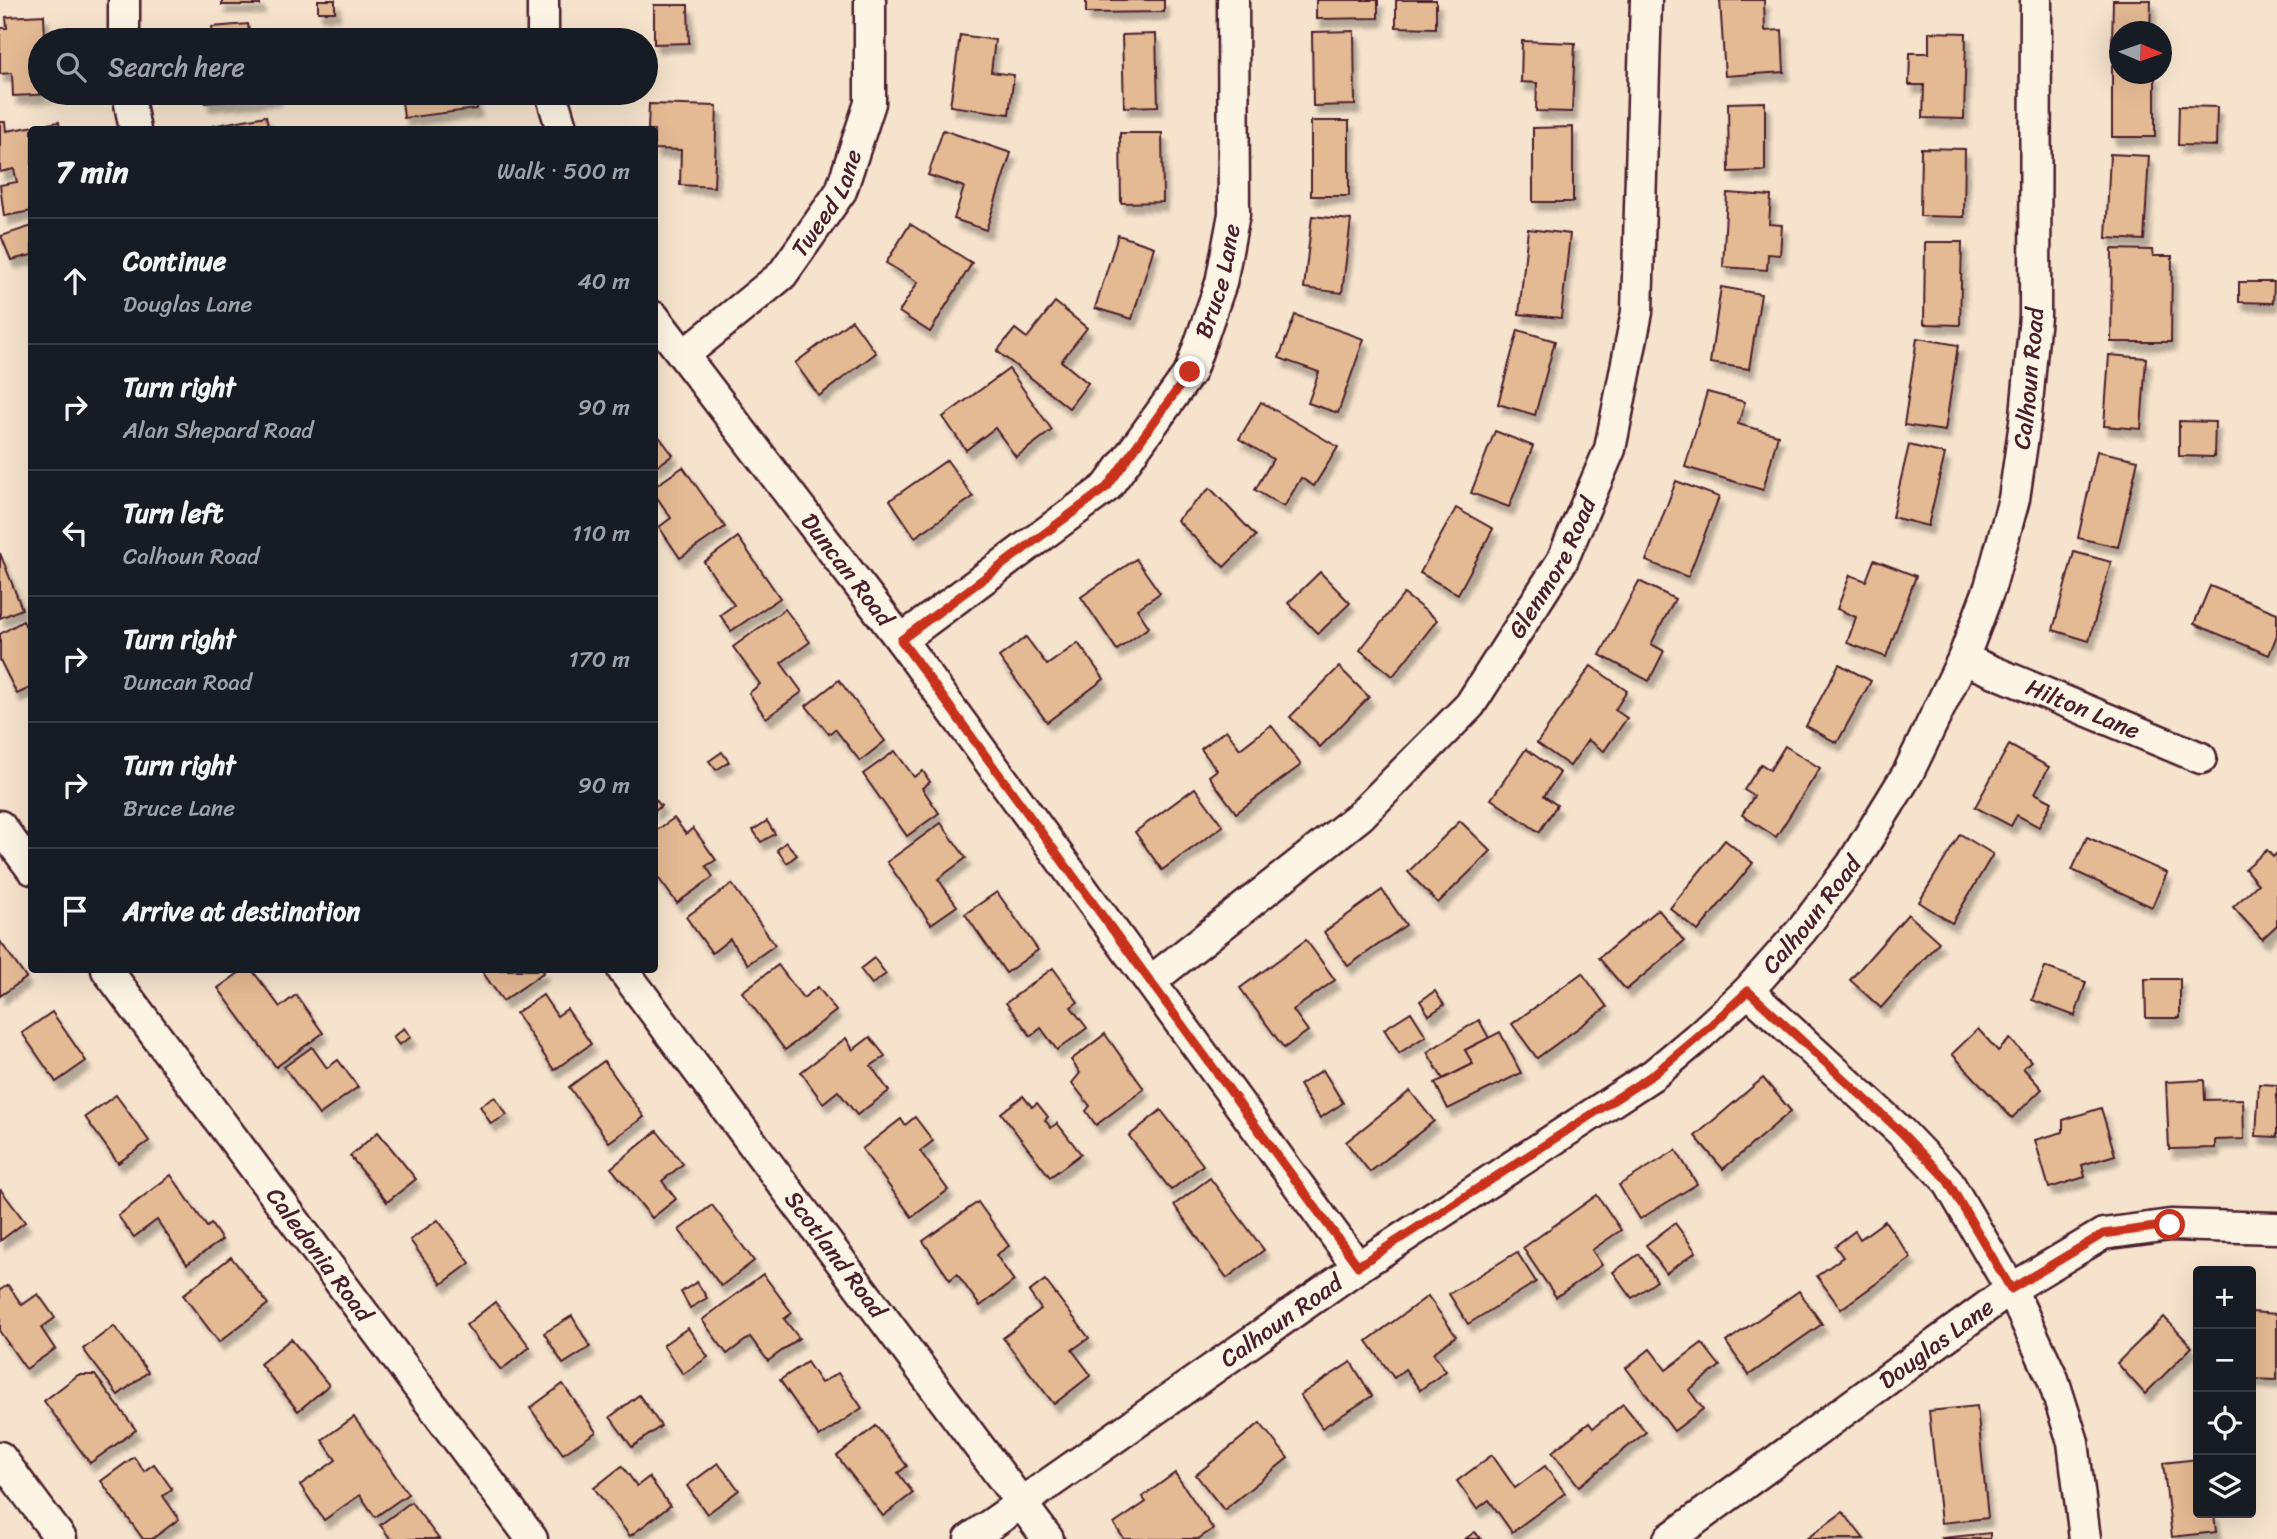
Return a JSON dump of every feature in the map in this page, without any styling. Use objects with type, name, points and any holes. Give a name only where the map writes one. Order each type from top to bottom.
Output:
[{"type":"street","points":[[124,0],[124,28]]},
{"type":"street","points":[[543,0],[543,28]]},
{"type":"street","name":"Tweed Lane","points":[[684,355],[782,275],[841,191],[870,103],[870,0]]},
{"type":"street","name":"Bruce Lane","points":[[901,640],[1107,487],[1190,372],[1220,284],[1234,214],[1233,0]]},
{"type":"street","name":"Glenmore Road","points":[[1151,981],[1360,816],[1471,705],[1562,561],[1610,449],[1637,312],[1646,0]]},
{"type":"street","name":"Calhoun Road","points":[[970,1539],[1358,1266],[1654,1074],[1748,991],[1802,930],[1852,864],[1908,773],[1964,659],[1990,587],[2014,499],[2026,415],[2035,316],[2036,0]]},
{"type":"street","points":[[130,105],[134,126]]},
{"type":"street","points":[[555,105],[561,126]]},
{"type":"street","name":"Duncan Road","points":[[658,322],[901,640],[1358,1266]]},
{"type":"street","name":"Hilton Lane","points":[[1964,659],[2201,758]]},
{"type":"street","points":[[0,826],[28,864]]},
{"type":"street","name":"Caledonia Road","points":[[109,973],[532,1539]]},
{"type":"street","name":"Scotland Road","points":[[625,973],[1048,1539]]},
{"type":"street","points":[[1748,991],[1900,1131],[1947,1180],[2011,1289],[2053,1379],[2073,1442],[2085,1539]]},
{"type":"street","name":"Douglas Lane","points":[[1669,1539],[2011,1289],[2103,1234],[2170,1225],[2277,1228]]},
{"type":"street","points":[[0,1457],[61,1539]]},
{"type":"building","points":[[222,0],[260,0],[260,5],[222,5]]},
{"type":"building","points":[[318,0],[335,0],[335,12],[318,12]]},
{"type":"building","points":[[1086,0],[1164,0],[1164,12],[1086,13]]},
{"type":"building","points":[[1316,0],[1378,0],[1378,18],[1316,19]]},
{"type":"building","points":[[1396,0],[1436,0],[1436,28],[1396,27]]},
{"type":"building","points":[[1720,0],[1764,0],[1765,31],[1782,30],[1784,72],[1725,76]]},
{"type":"building","points":[[2113,0],[2151,0],[2150,21],[2113,21]]},
{"type":"building","points":[[654,5],[688,5],[689,43],[658,44],[658,28],[654,28]]},
{"type":"building","points":[[44,15],[45,28],[28,28],[28,95],[13,96],[12,73],[0,74],[0,28],[7,28],[6,17]]},
{"type":"building","points":[[248,24],[248,28],[212,28]]},
{"type":"building","points":[[1354,31],[1355,105],[1313,106],[1312,32]]},
{"type":"building","points":[[1929,32],[1966,33],[1964,119],[1923,118],[1924,85],[1909,85],[1910,53],[1929,53]]},
{"type":"building","points":[[1156,34],[1158,106],[1124,107],[1122,35]]},
{"type":"building","points":[[960,35],[995,40],[991,72],[1014,75],[1009,114],[950,106]]},
{"type":"building","points":[[1522,41],[1575,43],[1572,112],[1536,111],[1537,83],[1521,82]]},
{"type":"building","points":[[2112,84],[2155,84],[2155,137],[2112,137]]},
{"type":"building","points":[[1765,102],[1765,171],[1729,172],[1728,103]]},
{"type":"building","points":[[402,105],[476,105],[477,109],[404,118]]},
{"type":"building","points":[[649,105],[717,106],[714,187],[680,185],[681,150],[658,149],[658,126],[648,126]]},
{"type":"building","points":[[2179,106],[2217,107],[2216,146],[2178,145]]},
{"type":"building","points":[[266,116],[268,126],[212,126]]},
{"type":"building","points":[[1311,121],[1349,121],[1349,196],[1311,196]]},
{"type":"building","points":[[0,122],[5,122],[6,131],[28,127],[28,212],[4,216],[0,185],[17,182],[14,169],[0,172]]},
{"type":"building","points":[[59,122],[60,126],[35,126]]},
{"type":"building","points":[[1573,127],[1573,202],[1533,202],[1533,128]]},
{"type":"building","points":[[943,130],[1011,153],[986,230],[954,219],[964,187],[928,175]]},
{"type":"building","points":[[1120,133],[1162,133],[1163,202],[1121,203]]},
{"type":"building","points":[[1921,148],[1965,149],[1964,217],[1920,216]]},
{"type":"building","points":[[2110,154],[2149,156],[2144,240],[2106,238]]},
{"type":"building","points":[[1727,193],[1771,196],[1769,224],[1782,225],[1780,255],[1768,254],[1767,270],[1723,267]]},
{"type":"building","points":[[1312,216],[1351,220],[1342,293],[1304,288]]},
{"type":"building","points":[[910,224],[972,263],[930,332],[899,312],[918,282],[886,263]]},
{"type":"building","points":[[28,227],[28,256],[11,260],[1,236]]},
{"type":"building","points":[[1528,229],[1570,234],[1561,318],[1519,314]]},
{"type":"building","points":[[1118,235],[1154,247],[1132,319],[1095,308]]},
{"type":"building","points":[[1925,242],[1962,242],[1960,325],[1924,324]]},
{"type":"building","points":[[2112,249],[2152,250],[2153,256],[2172,256],[2171,342],[2111,342]]},
{"type":"building","points":[[2239,282],[2274,282],[2273,303],[2239,302]]},
{"type":"building","points":[[1721,287],[1761,294],[1749,369],[1710,363]]},
{"type":"building","points":[[1055,302],[1087,328],[1061,361],[1088,383],[1069,408],[997,351],[1015,329],[1027,338]]},
{"type":"building","points":[[1295,315],[1364,339],[1338,413],[1308,403],[1319,372],[1279,358]]},
{"type":"building","points":[[852,320],[876,353],[819,396],[795,363]]},
{"type":"building","points":[[1518,330],[1555,341],[1535,415],[1498,404]]},
{"type":"building","points":[[1917,338],[1958,345],[1945,431],[1904,425]]},
{"type":"building","points":[[2109,355],[2146,358],[2141,429],[2104,426]]},
{"type":"building","points":[[1009,369],[1052,430],[1016,457],[995,428],[966,450],[943,417]]},
{"type":"building","points":[[1707,392],[1745,402],[1738,424],[1778,435],[1763,490],[1685,467]]},
{"type":"building","points":[[1261,402],[1338,447],[1314,486],[1301,478],[1284,507],[1255,490],[1273,459],[1239,439]]},
{"type":"building","points":[[2179,421],[2215,422],[2214,457],[2179,456]]},
{"type":"building","points":[[1495,431],[1533,446],[1509,507],[1471,493]]},
{"type":"building","points":[[658,435],[673,455],[658,465]]},
{"type":"building","points":[[1909,445],[1945,454],[1928,526],[1892,517]]},
{"type":"building","points":[[2097,451],[2138,460],[2118,547],[2078,538]]},
{"type":"building","points":[[947,460],[973,497],[915,537],[890,500]]},
{"type":"building","points":[[683,467],[725,527],[680,558],[659,527],[671,518],[658,499],[658,484]]},
{"type":"building","points":[[1676,481],[1719,497],[1688,577],[1646,561]]},
{"type":"building","points":[[1210,488],[1256,536],[1224,567],[1177,520]]},
{"type":"building","points":[[1456,508],[1493,529],[1458,594],[1420,573]]},
{"type":"building","points":[[738,537],[780,598],[731,631],[720,615],[734,605],[704,562]]},
{"type":"building","points":[[2074,552],[2111,562],[2089,641],[2053,630]]},
{"type":"building","points":[[0,553],[22,609],[0,618]]},
{"type":"building","points":[[1136,559],[1160,593],[1137,609],[1149,627],[1117,650],[1081,597]]},
{"type":"building","points":[[1874,560],[1916,576],[1886,657],[1847,643],[1856,617],[1837,609],[1850,575],[1866,581]]},
{"type":"building","points":[[1320,572],[1350,603],[1318,634],[1288,603]]},
{"type":"building","points":[[1639,581],[1675,599],[1651,644],[1664,651],[1649,681],[1600,655]]},
{"type":"building","points":[[2210,586],[2277,613],[2277,635],[2269,655],[2194,624]]},
{"type":"building","points":[[1404,594],[1437,620],[1393,676],[1360,650]]},
{"type":"building","points":[[785,609],[810,642],[781,663],[802,692],[766,718],[749,693],[760,684],[733,647]]},
{"type":"building","points":[[23,621],[28,630],[28,689],[17,694],[0,660],[0,634]]},
{"type":"building","points":[[1026,637],[1047,665],[1078,643],[1104,679],[1047,722],[999,657]]},
{"type":"building","points":[[1839,664],[1871,681],[1837,743],[1806,726]]},
{"type":"building","points":[[1591,666],[1627,691],[1615,710],[1627,718],[1604,751],[1588,740],[1570,766],[1537,743]]},
{"type":"building","points":[[1339,667],[1369,697],[1320,747],[1290,717]]},
{"type":"building","points":[[839,680],[885,741],[860,761],[835,729],[829,734],[806,706]]},
{"type":"building","points":[[1271,725],[1301,765],[1236,813],[1209,776],[1217,770],[1201,749],[1226,730],[1240,749]]},
{"type":"building","points":[[2009,745],[2049,767],[2035,793],[2052,802],[2039,827],[2017,815],[2011,826],[1975,807]]},
{"type":"building","points":[[1785,746],[1820,768],[1776,837],[1742,815],[1754,796],[1744,790],[1761,764],[1770,770]]},
{"type":"building","points":[[1526,749],[1560,773],[1544,796],[1557,805],[1539,832],[1491,799]]},
{"type":"building","points":[[895,751],[914,777],[923,771],[930,782],[922,788],[939,813],[907,836],[863,774]]},
{"type":"building","points":[[722,752],[729,762],[716,770],[709,761]]},
{"type":"building","points":[[1195,788],[1223,826],[1162,870],[1135,832]]},
{"type":"building","points":[[674,818],[686,834],[693,828],[716,860],[706,866],[713,877],[677,903],[658,877],[658,829]]},
{"type":"building","points":[[767,821],[775,834],[761,842],[753,830]]},
{"type":"building","points":[[1460,821],[1491,851],[1438,903],[1408,872]]},
{"type":"building","points":[[941,823],[966,858],[938,879],[957,906],[931,924],[887,862]]},
{"type":"building","points":[[1960,834],[1993,854],[1952,923],[1919,902]]},
{"type":"building","points":[[2087,837],[2167,873],[2152,907],[2072,870]]},
{"type":"building","points":[[1725,840],[1753,863],[1698,931],[1670,908]]},
{"type":"building","points":[[786,842],[797,855],[787,863],[777,850]]},
{"type":"building","points":[[2267,850],[2273,857],[2277,853],[2277,925],[2262,939],[2233,907],[2258,884],[2245,869]]},
{"type":"building","points":[[732,884],[775,945],[748,964],[730,939],[712,953],[686,917]]},
{"type":"building","points":[[1382,890],[1406,925],[1348,966],[1324,932]]},
{"type":"building","points":[[997,892],[1038,950],[1006,973],[965,914]]},
{"type":"building","points":[[1658,909],[1684,941],[1626,990],[1599,958]]},
{"type":"building","points":[[1908,914],[1939,942],[1881,1008],[1850,980]]},
{"type":"building","points":[[1306,940],[1335,980],[1293,1010],[1308,1031],[1284,1048],[1240,988]]},
{"type":"building","points":[[0,941],[26,978],[0,996]]},
{"type":"building","points":[[874,958],[886,974],[872,984],[860,969]]},
{"type":"building","points":[[778,965],[803,998],[818,987],[836,1011],[785,1050],[742,992]]},
{"type":"building","points":[[2045,967],[2086,982],[2075,1016],[2032,1000]]},
{"type":"building","points":[[1053,968],[1078,1002],[1071,1007],[1087,1028],[1057,1050],[1041,1028],[1031,1036],[1006,1003]]},
{"type":"building","points":[[239,973],[254,973],[280,1007],[296,995],[323,1033],[276,1067],[218,988]]},
{"type":"building","points":[[483,973],[543,973],[503,1001]]},
{"type":"building","points":[[1582,973],[1607,1007],[1537,1058],[1512,1024]]},
{"type":"building","points":[[2145,979],[2180,979],[2180,1018],[2146,1018]]},
{"type":"building","points":[[1435,991],[1444,1005],[1429,1015],[1420,1001]]},
{"type":"building","points":[[543,995],[557,1016],[567,1009],[591,1044],[554,1070],[516,1013]]},
{"type":"building","points":[[52,1012],[86,1061],[56,1082],[22,1033]]},
{"type":"building","points":[[1411,1012],[1426,1036],[1399,1053],[1384,1029]]},
{"type":"building","points":[[1479,1020],[1489,1038],[1465,1050],[1473,1064],[1443,1079],[1427,1052]]},
{"type":"building","points":[[404,1028],[411,1037],[399,1045],[393,1037]]},
{"type":"building","points":[[1978,1029],[1998,1051],[2010,1039],[2031,1061],[2023,1068],[2042,1089],[2012,1118],[1952,1054]]},
{"type":"building","points":[[1500,1032],[1521,1073],[1448,1109],[1435,1083],[1473,1064],[1465,1050]]},
{"type":"building","points":[[1105,1034],[1144,1089],[1096,1125],[1086,1111],[1090,1106],[1072,1083],[1080,1073],[1071,1060]]},
{"type":"building","points":[[870,1037],[885,1056],[871,1066],[889,1091],[857,1115],[838,1091],[823,1103],[801,1072],[846,1038],[853,1050]]},
{"type":"building","points":[[312,1047],[327,1068],[338,1060],[358,1087],[319,1115],[284,1067]]},
{"type":"building","points":[[604,1061],[644,1117],[609,1142],[569,1087]]},
{"type":"building","points":[[1323,1070],[1343,1103],[1320,1118],[1299,1085]]},
{"type":"building","points":[[1763,1078],[1791,1111],[1723,1169],[1695,1136]]},
{"type":"building","points":[[2204,1080],[2205,1100],[2243,1099],[2244,1139],[2215,1140],[2215,1148],[2169,1149],[2166,1082]]},
{"type":"building","points":[[2259,1084],[2277,1085],[2277,1137],[2256,1136]]},
{"type":"building","points":[[1410,1091],[1434,1121],[1370,1172],[1346,1142]]},
{"type":"building","points":[[116,1095],[149,1141],[118,1163],[85,1117]]},
{"type":"building","points":[[1023,1096],[1032,1107],[1037,1103],[1048,1117],[1045,1120],[1051,1128],[1057,1123],[1081,1154],[1050,1177],[1001,1113]]},
{"type":"building","points":[[495,1097],[507,1115],[491,1124],[480,1106]]},
{"type":"building","points":[[2101,1108],[2115,1155],[2082,1165],[2085,1177],[2049,1188],[2035,1140],[2063,1132],[2063,1120]]},
{"type":"building","points":[[1161,1110],[1203,1165],[1171,1190],[1129,1136]]},
{"type":"building","points":[[915,1117],[933,1141],[920,1151],[948,1190],[912,1217],[862,1149],[901,1119],[905,1125]]},
{"type":"building","points":[[657,1131],[683,1164],[662,1181],[676,1199],[652,1218],[611,1168]]},
{"type":"building","points":[[378,1132],[416,1179],[387,1202],[350,1156]]},
{"type":"building","points":[[1676,1150],[1697,1184],[1640,1219],[1619,1185]]},
{"type":"building","points":[[171,1175],[207,1227],[211,1224],[222,1240],[187,1264],[157,1220],[134,1237],[118,1216]]},
{"type":"building","points":[[1210,1178],[1264,1250],[1227,1278],[1174,1205]]},
{"type":"building","points":[[0,1191],[25,1222],[0,1241]]},
{"type":"building","points":[[1597,1195],[1621,1230],[1592,1250],[1602,1265],[1556,1297],[1523,1248]]},
{"type":"building","points":[[978,1202],[1009,1246],[996,1255],[1014,1281],[980,1306],[957,1274],[950,1280],[923,1241]]},
{"type":"building","points":[[712,1205],[754,1261],[721,1286],[679,1230]]},
{"type":"building","points":[[438,1220],[470,1263],[442,1284],[410,1240]]},
{"type":"building","points":[[1885,1221],[1911,1258],[1841,1309],[1817,1276],[1843,1257],[1835,1246],[1855,1231],[1860,1239]]},
{"type":"building","points":[[1675,1223],[1696,1252],[1666,1273],[1646,1245]]},
{"type":"building","points":[[1517,1252],[1536,1282],[1468,1324],[1449,1294]]},
{"type":"building","points":[[1639,1254],[1657,1281],[1632,1298],[1613,1272]]},
{"type":"building","points":[[231,1257],[268,1304],[219,1342],[183,1295]]},
{"type":"building","points":[[763,1274],[792,1313],[784,1319],[799,1338],[768,1361],[750,1337],[727,1354],[702,1320]]},
{"type":"building","points":[[1045,1280],[1089,1338],[1072,1350],[1091,1375],[1054,1404],[1003,1338],[1041,1309],[1029,1292]]},
{"type":"building","points":[[697,1282],[707,1298],[690,1308],[681,1292]]},
{"type":"building","points":[[8,1285],[22,1305],[38,1294],[55,1318],[41,1328],[55,1349],[26,1369],[0,1332],[0,1290]]},
{"type":"building","points":[[1799,1291],[1822,1324],[1749,1375],[1726,1342]]},
{"type":"building","points":[[1428,1296],[1456,1336],[1433,1353],[1446,1371],[1420,1390],[1405,1369],[1394,1378],[1367,1341]]},
{"type":"building","points":[[495,1302],[530,1347],[501,1370],[466,1325]]},
{"type":"building","points":[[2256,1312],[2277,1314],[2277,1380],[2256,1379]]},
{"type":"building","points":[[572,1316],[590,1347],[563,1364],[544,1333]]},
{"type":"building","points":[[2164,1317],[2192,1347],[2145,1394],[2117,1363]]},
{"type":"building","points":[[114,1326],[148,1372],[118,1395],[83,1349]]},
{"type":"building","points":[[688,1328],[708,1357],[683,1374],[663,1345]]},
{"type":"building","points":[[291,1339],[329,1385],[298,1411],[260,1364]]},
{"type":"building","points":[[1702,1343],[1720,1366],[1689,1390],[1703,1409],[1674,1431],[1626,1368],[1650,1349],[1666,1370]]},
{"type":"building","points":[[807,1362],[821,1383],[838,1373],[862,1408],[819,1437],[780,1380]]},
{"type":"building","points":[[1351,1362],[1372,1396],[1322,1428],[1300,1395]]},
{"type":"building","points":[[78,1375],[95,1375],[136,1430],[90,1463],[44,1401]]},
{"type":"building","points":[[563,1384],[596,1432],[563,1454],[530,1408]]},
{"type":"building","points":[[639,1395],[661,1426],[632,1447],[610,1417]]},
{"type":"building","points":[[1623,1404],[1646,1432],[1579,1486],[1552,1452],[1589,1423],[1593,1428]]},
{"type":"building","points":[[1977,1406],[1988,1518],[1941,1523],[1929,1411]]},
{"type":"building","points":[[354,1417],[408,1494],[375,1517],[360,1495],[324,1520],[300,1485],[336,1460],[322,1440]]},
{"type":"building","points":[[1260,1423],[1288,1458],[1224,1510],[1196,1475]]},
{"type":"building","points":[[876,1426],[907,1466],[898,1473],[913,1493],[883,1516],[837,1456]]},
{"type":"building","points":[[1492,1455],[1515,1488],[1545,1466],[1565,1493],[1512,1532],[1489,1500],[1477,1509],[1457,1481]]},
{"type":"building","points":[[134,1457],[144,1471],[154,1464],[172,1489],[163,1496],[179,1519],[152,1539],[143,1539],[101,1481]]},
{"type":"building","points":[[2193,1460],[2193,1518],[2215,1518],[2216,1532],[2172,1537],[2163,1463]]},
{"type":"building","points":[[718,1463],[739,1490],[707,1514],[687,1486]]},
{"type":"building","points":[[622,1466],[637,1486],[649,1477],[670,1506],[630,1536],[594,1488]]},
{"type":"building","points":[[1175,1473],[1213,1529],[1198,1539],[1124,1539],[1114,1524],[1146,1502],[1142,1497]]},
{"type":"building","points":[[411,1502],[439,1539],[388,1539],[390,1538],[380,1525]]},
{"type":"building","points":[[1843,1512],[1864,1539],[1806,1539]]},
{"type":"building","points":[[1475,1532],[1481,1539],[1465,1539]]},
{"type":"building","points":[[1990,1533],[1990,1539],[1942,1538]]},
{"type":"route","points":[[1190,372],[1107,487],[901,640],[1358,1266],[1654,1074],[1748,991],[1900,1131],[1947,1180],[2011,1289],[2103,1234],[2170,1225]]}]
